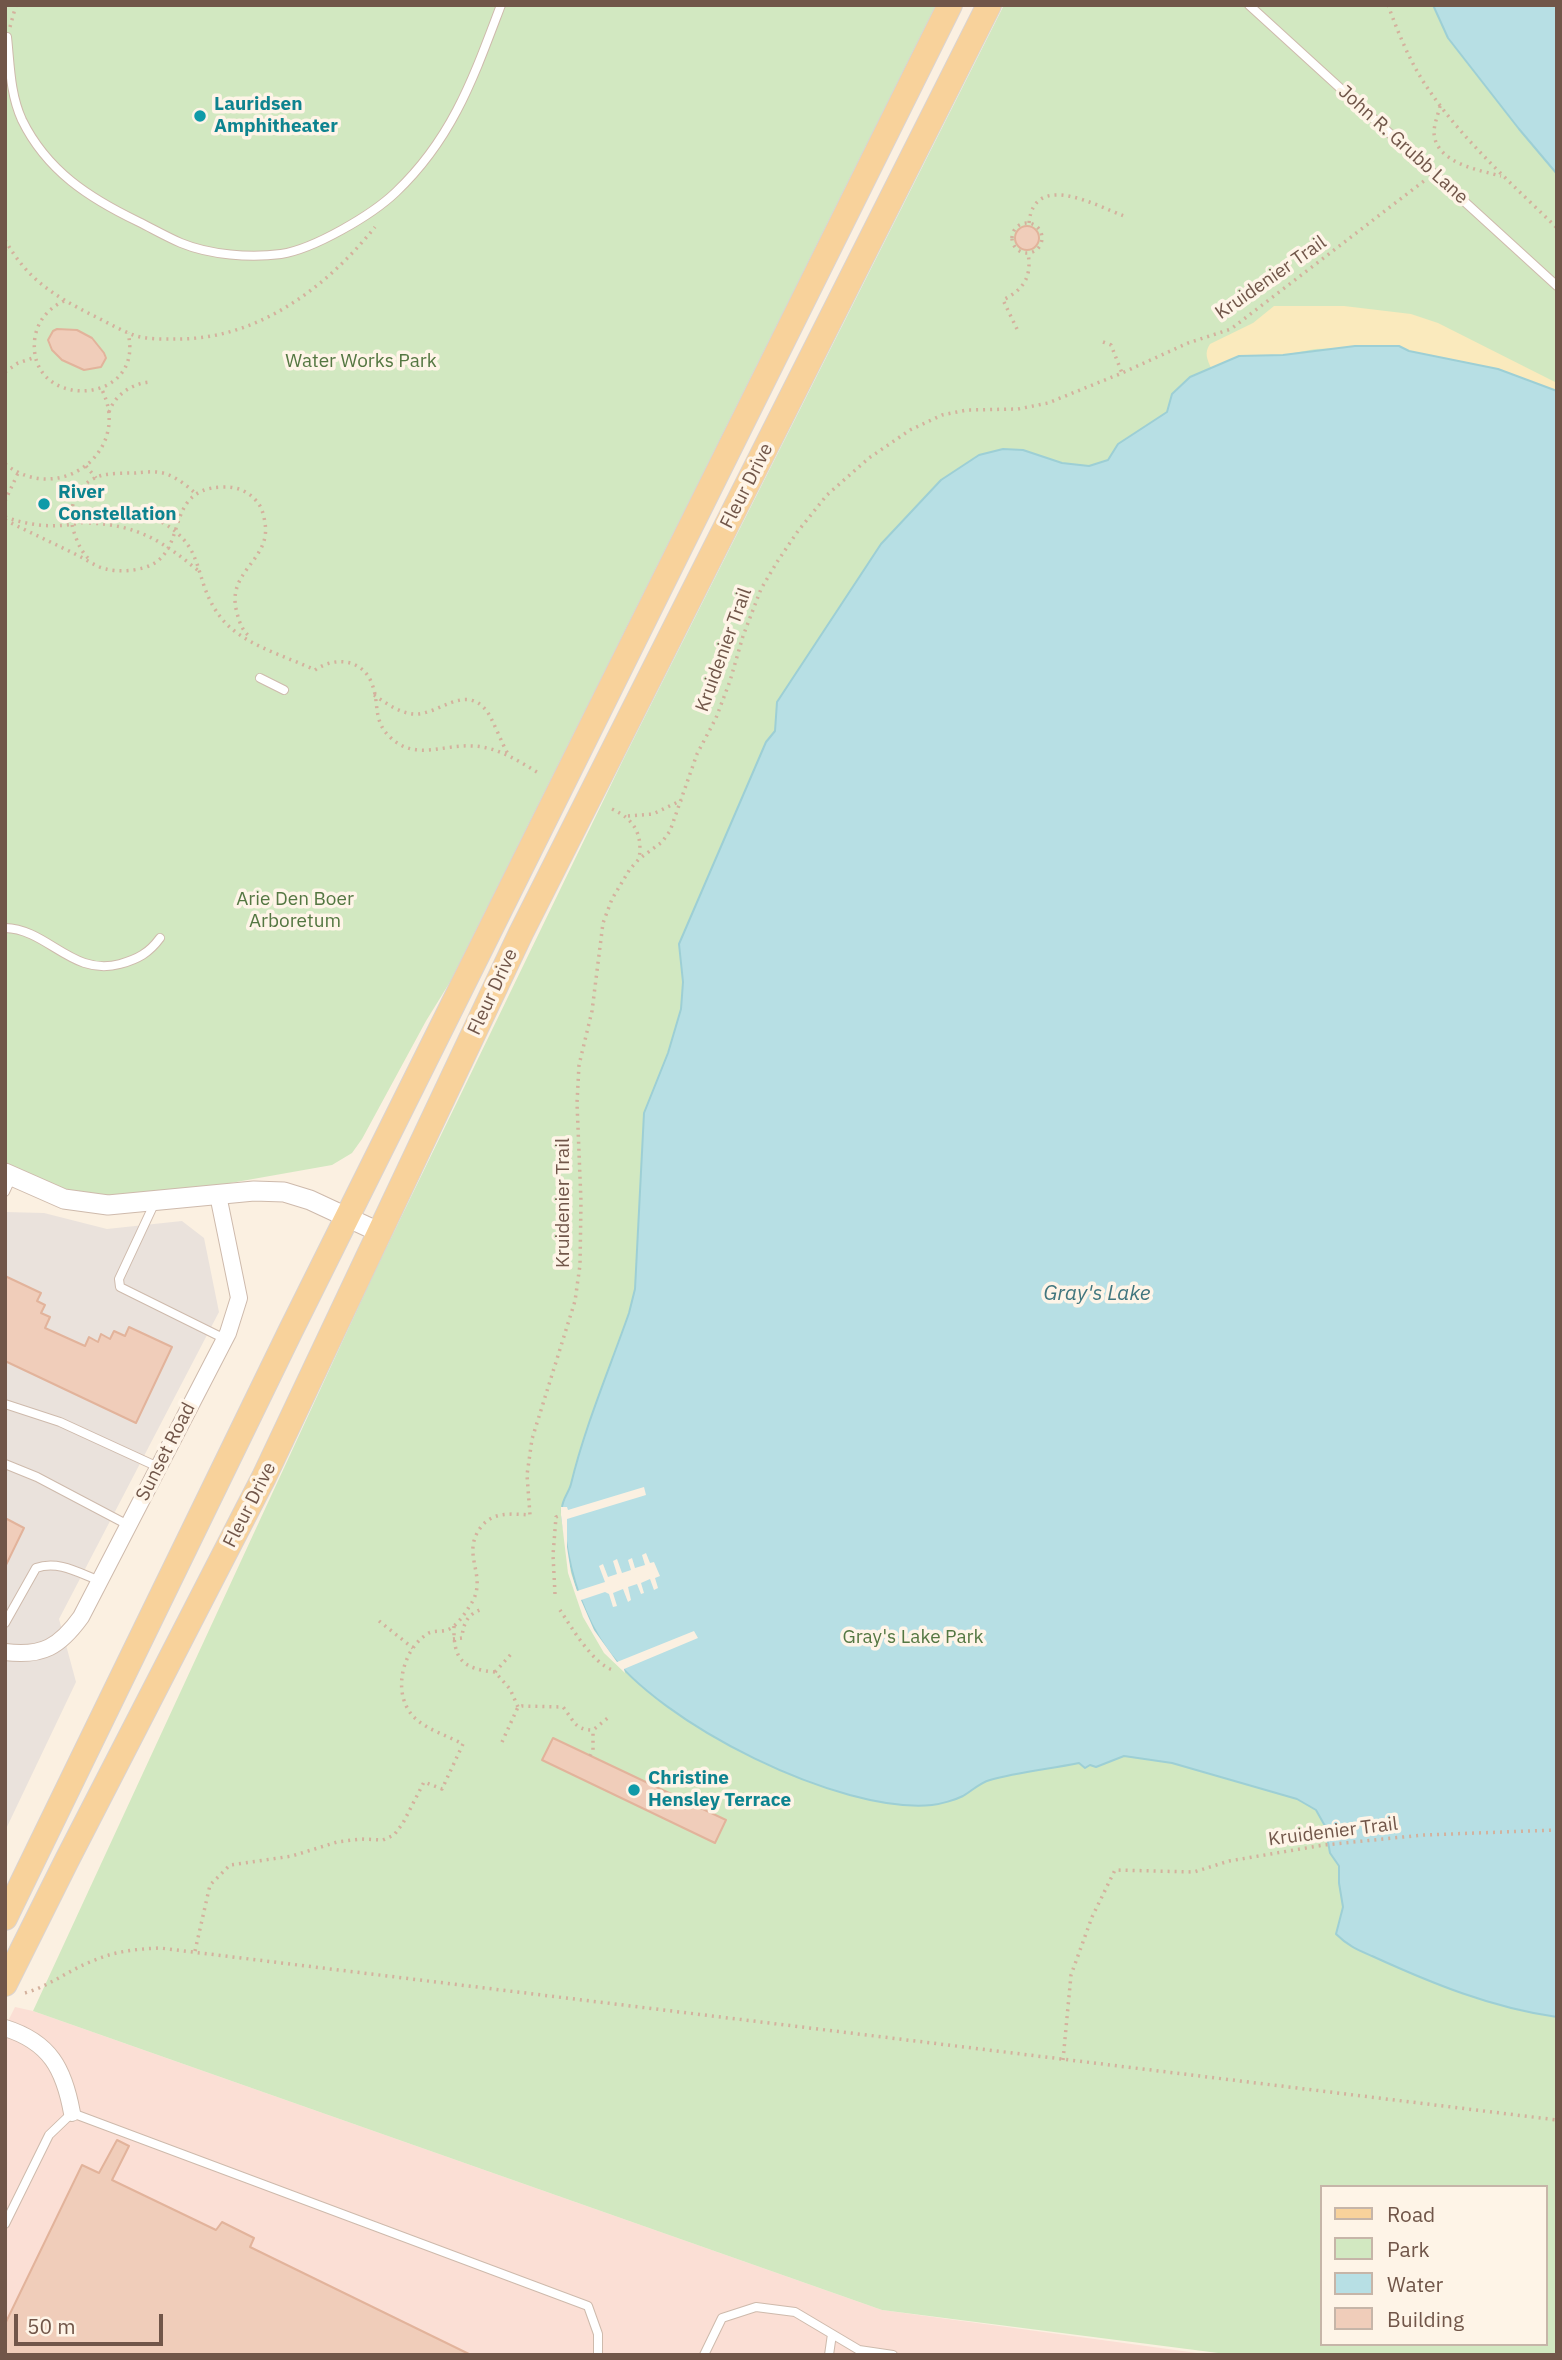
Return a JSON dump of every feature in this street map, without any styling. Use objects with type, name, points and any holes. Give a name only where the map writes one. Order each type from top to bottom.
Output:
[{"type":"main road","name":"Fleur Drive","points":[[5,1918],[347,1218],[950,5]]},
{"type":"main road","name":"Fleur Drive","points":[[14,1989],[67,1860],[258,1489],[381,1233],[520,933],[989,5]]},
{"type":"street","points":[[8,1181],[64,1199],[108,1205],[254,1191],[284,1192],[310,1200],[381,1233]]},
{"type":"street","name":"Sunset Road","points":[[5,1652],[35,1653],[52,1647],[68,1635],[81,1617],[225,1339],[239,1298],[218,1195]]},
{"type":"street","points":[[5,2028],[34,2039],[58,2066],[72,2113]]},
{"type":"lane","points":[[7,37],[12,88],[21,118],[34,142],[64,175],[97,202],[183,244],[212,251],[251,255],[283,254],[319,241],[352,224],[395,193],[423,164],[447,131],[464,100],[501,5]]},
{"type":"lane","name":"John R. Grubb Lane","points":[[1249,5],[1557,286]]},
{"type":"lane","points":[[260,678],[284,690]]},
{"type":"lane","points":[[5,928],[37,938],[91,967],[111,967],[134,960],[147,953],[160,938]]},
{"type":"lane","points":[[155,1202],[119,1279],[120,1287],[225,1339]]},
{"type":"lane","points":[[5,1404],[60,1422],[158,1467]]},
{"type":"lane","points":[[5,1464],[37,1477],[128,1525]]},
{"type":"lane","points":[[5,1623],[36,1568],[47,1564],[58,1565],[100,1581]]},
{"type":"lane","points":[[5,2224],[49,2135],[72,2113],[588,2306],[598,2334],[598,2355]]},
{"type":"lane","points":[[704,2355],[722,2318],[756,2307],[795,2312],[859,2350],[893,2355]]},
{"type":"lane","points":[[829,2355],[832,2334]]},
{"type":"path","points":[[1388,5],[1416,67],[1440,106],[1504,176],[1557,228]]},
{"type":"path","points":[[1440,106],[1434,131],[1436,143],[1442,152],[1467,166],[1504,176]]},
{"type":"path","name":"Kruidenier Trail","points":[[454,1626],[471,1605],[477,1591],[479,1580],[471,1545],[476,1534],[486,1521],[496,1516],[530,1515],[527,1475],[532,1439],[575,1301],[581,1229],[577,1103],[579,1065],[592,1012],[598,948],[606,911],[621,883],[639,859],[652,852],[670,831],[697,754],[716,718],[730,681],[761,589],[797,531],[827,495],[869,458],[910,430],[942,415],[967,410],[1018,409],[1048,403],[1188,343],[1231,329],[1401,200],[1432,172]]},
{"type":"path","points":[[1029,223],[1032,207],[1046,195],[1077,198],[1124,216]]},
{"type":"path","points":[[5,240],[12,252],[49,292],[64,301],[128,333],[158,340],[199,339],[253,326],[276,314],[303,296],[343,261],[378,223]]},
{"type":"path","points":[[1029,223],[1040,229],[1042,240],[1037,250],[1028,253],[1015,247],[1012,236],[1018,226],[1029,223]]},
{"type":"path","points":[[5,251],[12,252]]},
{"type":"path","points":[[1017,329],[1003,300],[1016,291],[1027,278],[1030,271],[1028,253]]},
{"type":"path","points":[[64,301],[47,311],[40,321],[34,343],[36,357],[46,375],[64,389],[87,392],[101,388],[117,377],[124,368],[130,346],[128,333]]},
{"type":"path","points":[[1103,342],[1111,345],[1122,373]]},
{"type":"path","points":[[7,369],[36,357]]},
{"type":"path","points":[[5,464],[18,473],[41,480],[68,477],[86,466],[101,449],[111,405],[118,396],[135,385],[149,382]]},
{"type":"path","points":[[101,388],[108,415]]},
{"type":"path","points":[[86,466],[96,478]]},
{"type":"path","points":[[5,501],[18,473]]},
{"type":"path","points":[[92,562],[79,545],[71,525],[71,508],[80,489],[96,478],[125,473],[163,473],[175,478],[195,493]]},
{"type":"path","points":[[5,518],[106,569],[140,569],[157,561],[169,548],[183,510],[195,493],[213,487],[232,486],[247,493],[260,505],[264,516],[265,542],[259,555],[242,573],[235,602],[242,630],[256,643]]},
{"type":"path","points":[[5,518],[35,525],[71,525],[117,514],[148,515],[177,530],[187,542],[210,602],[232,629],[315,670],[332,661],[352,663],[367,674],[372,682],[375,708],[383,729],[399,744],[421,751],[475,746],[508,755],[537,772]]},
{"type":"path","points":[[84,523],[127,527],[156,539],[201,573]]},
{"type":"path","points":[[374,695],[392,707],[416,714],[426,714],[460,699],[478,703],[489,714],[508,755]]},
{"type":"path","points":[[627,816],[653,814],[682,800]]},
{"type":"path","points":[[612,808],[627,816],[638,835],[641,847],[639,859]]},
{"type":"path","points":[[555,1594],[554,1529],[556,1517],[561,1515]]},
{"type":"path","points":[[453,1639],[462,1637],[465,1621],[482,1609]]},
{"type":"path","points":[[560,1610],[583,1643],[601,1663],[613,1670]]},
{"type":"path","points":[[379,1622],[414,1648]]},
{"type":"path","points":[[454,1626],[453,1639],[459,1657],[466,1665],[477,1670],[495,1672],[516,1697],[518,1707],[502,1742]]},
{"type":"path","points":[[195,1951],[210,1885],[230,1865],[292,1856],[337,1842],[383,1840],[394,1835],[404,1823],[424,1782],[442,1789],[463,1744],[417,1720],[410,1712],[401,1679],[402,1670],[414,1648],[427,1634],[446,1631],[454,1626]]},
{"type":"path","points":[[495,1672],[512,1653]]},
{"type":"path","points":[[518,1707],[558,1705],[563,1707],[578,1728],[593,1730],[609,1717]]},
{"type":"path","points":[[590,1756],[593,1750],[593,1730]]},
{"type":"path","name":"Kruidenier Trail","points":[[1063,2060],[1071,1975],[1092,1917],[1115,1870],[1194,1872],[1229,1861],[1279,1851],[1423,1835],[1557,1830]]},
{"type":"path","points":[[14,1989],[42,1989],[94,1960],[128,1949],[160,1948],[1557,2120]]},
{"type":"shaded area","points":[[5,1212],[44,1213],[107,1229],[182,1221],[204,1238],[219,1312],[59,1619],[76,1682],[5,1831]]},
{"type":"shaded area","points":[[15,2007],[33,2011],[882,2310],[1212,2355],[5,2355],[5,2027]]},
{"type":"green space","name":"Water Works Park","points":[[5,5],[936,5],[450,982],[362,1139],[352,1153],[332,1165],[157,1196],[110,1199],[55,1187],[5,1162]]},
{"type":"green space","name":"Gray's Lake Park","points":[[1004,5],[1433,5],[1448,38],[1557,174],[1557,2355],[1234,2355],[882,2310],[33,2011],[375,1271],[624,758]]},
{"type":"sand","points":[[1274,306],[1344,306],[1411,314],[1438,323],[1557,383],[1557,391],[1498,369],[1409,351],[1399,346],[1315,349],[1283,355],[1239,356],[1211,368],[1207,359],[1210,344],[1253,323]]},
{"type":"water","points":[[1433,5],[1557,5],[1557,174],[1448,38]]},
{"type":"water","name":"Gray's Lake","points":[[1355,346],[1399,346],[1409,351],[1498,369],[1557,391],[1557,2017],[1485,2001],[1462,1993],[1362,1952],[1340,1938],[1336,1934],[1343,1907],[1339,1866],[1330,1853],[1325,1826],[1316,1810],[1297,1799],[1172,1763],[1124,1756],[1096,1767],[1090,1765],[1085,1768],[1079,1763],[1000,1777],[940,1804],[894,1804],[850,1795],[802,1779],[754,1758],[666,1706],[631,1677],[606,1648],[590,1622],[579,1594],[562,1518],[563,1502],[635,1289],[644,1113],[668,1053],[681,1009],[683,982],[679,944],[766,742],[775,731],[777,702],[881,544],[941,480],[979,455],[1003,449],[1023,450],[1062,463],[1089,466],[1108,460],[1118,444],[1167,412],[1172,394],[1190,377],[1239,356],[1283,355]]},
{"type":"pier","points":[[644,1487],[646,1495],[567,1519],[567,1547],[577,1591],[605,1582],[599,1566],[603,1564],[608,1577],[617,1574],[613,1561],[617,1559],[622,1573],[631,1570],[628,1560],[632,1558],[635,1568],[645,1565],[642,1555],[646,1553],[650,1563],[654,1562],[660,1576],[655,1578],[658,1588],[654,1590],[650,1579],[641,1583],[644,1593],[641,1594],[637,1584],[628,1587],[631,1600],[628,1602],[623,1589],[613,1593],[617,1606],[613,1607],[609,1594],[605,1592],[581,1600],[594,1630],[617,1662],[694,1631],[698,1638],[624,1669],[625,1673],[604,1653],[583,1617],[568,1573],[561,1507],[567,1507],[568,1510]]},
{"type":"building","points":[[1027,226],[1036,229],[1039,238],[1036,247],[1027,250],[1018,247],[1015,238],[1018,229]]},
{"type":"building","points":[[57,329],[77,330],[92,338],[106,358],[101,367],[84,370],[62,360],[52,350],[48,340]]},
{"type":"building","points":[[5,1276],[41,1293],[37,1301],[45,1305],[41,1313],[50,1317],[45,1328],[85,1346],[89,1337],[98,1342],[101,1334],[110,1339],[114,1331],[125,1336],[129,1327],[172,1347],[136,1423],[5,1361]]},
{"type":"building","points":[[5,1518],[24,1528],[5,1567]]},
{"type":"building","name":"Christine Hensley Terrace","points":[[553,1738],[726,1820],[715,1843],[542,1760]]},
{"type":"building","points":[[117,2140],[129,2146],[112,2180],[216,2230],[222,2222],[254,2238],[250,2247],[471,2355],[5,2355],[5,2324],[82,2165],[99,2173]]},
{"type":"place","name":"Lauridsen Amphitheater","points":[[200,116]]},
{"type":"place","name":"River Constellation","points":[[44,504]]},
{"type":"place","name":"Christine Hensley Terrace","points":[[634,1790]]},
{"type":"park label","name":"Arie Den Boer Arboretum","points":[[295,911]]}]
